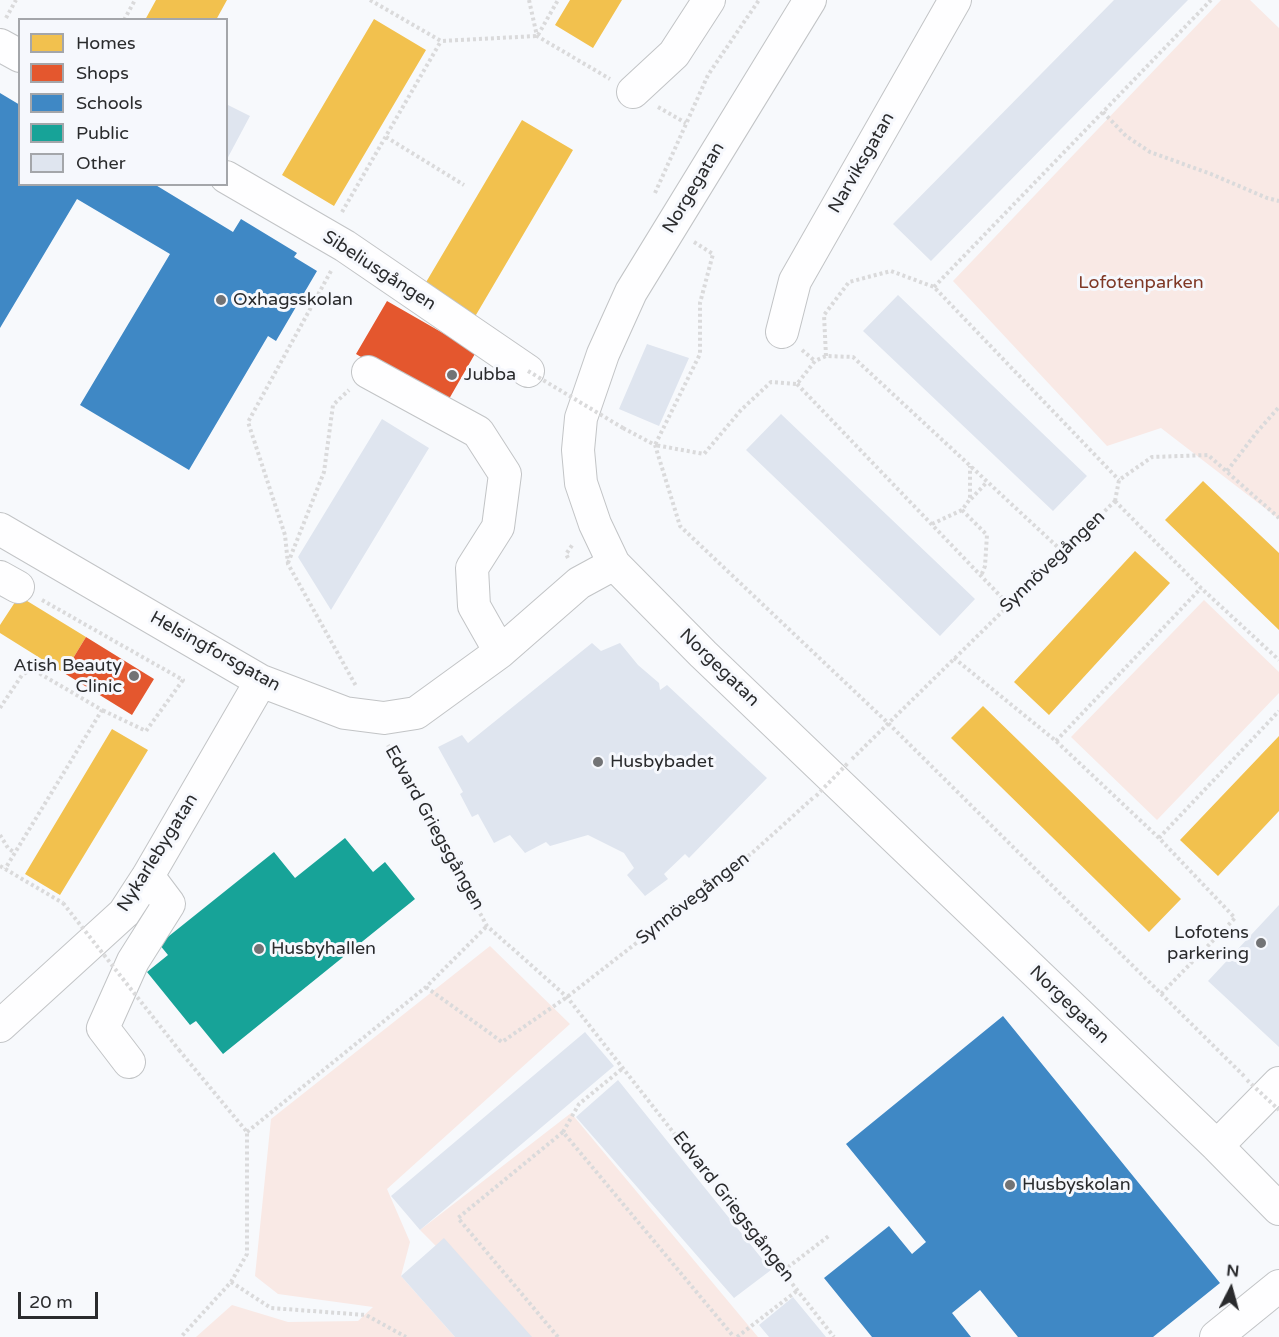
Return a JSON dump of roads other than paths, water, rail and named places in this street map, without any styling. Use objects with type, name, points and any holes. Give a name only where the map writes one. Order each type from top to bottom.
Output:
[{"type":"street","points":[[633,92],[674,54],[709,0]]},
{"type":"street","name":"Norgegatan","points":[[810,0],[631,292],[603,354],[581,418],[578,450],[581,483],[595,524],[614,564],[703,654],[1279,1209]]},
{"type":"street","name":"Narviksgatan","points":[[782,332],[795,281],[955,0]]},
{"type":"street","points":[[3,32],[18,53]]},
{"type":"street","name":"Sibeliusgången","points":[[228,178],[336,241],[528,371]]},
{"type":"street","points":[[368,372],[478,432],[505,474],[498,527],[472,568],[474,606],[500,652]]},
{"type":"street","name":"Helsingforsgatan","points":[[0,529],[261,681],[345,713],[384,718],[416,713],[500,652],[579,583],[614,564]]},
{"type":"street","name":"Nykarlebygatan","points":[[0,1026],[124,913],[148,876],[261,681]]},
{"type":"street","points":[[129,1062],[103,1028],[134,961],[169,904],[148,876]]},
{"type":"street","points":[[1216,1146],[1279,1083]]},
{"type":"street","points":[[1216,1337],[1279,1286]]},
{"type":"place","name":"Oxhagsskolan","points":[[221,300]]},
{"type":"place","name":"Jubba","points":[[452,375]]},
{"type":"place","name":"Atish Beauty Clinic","points":[[134,676]]},
{"type":"place","name":"Husbybadet","points":[[598,762]]},
{"type":"place","name":"Lofotens parkering","points":[[1261,943]]},
{"type":"place","name":"Husbyhallen","points":[[259,949]]},
{"type":"place","name":"Husbyskolan","points":[[1010,1185]]},
{"type":"park label","name":"Lofotenparken","points":[[1141,283]]}]
